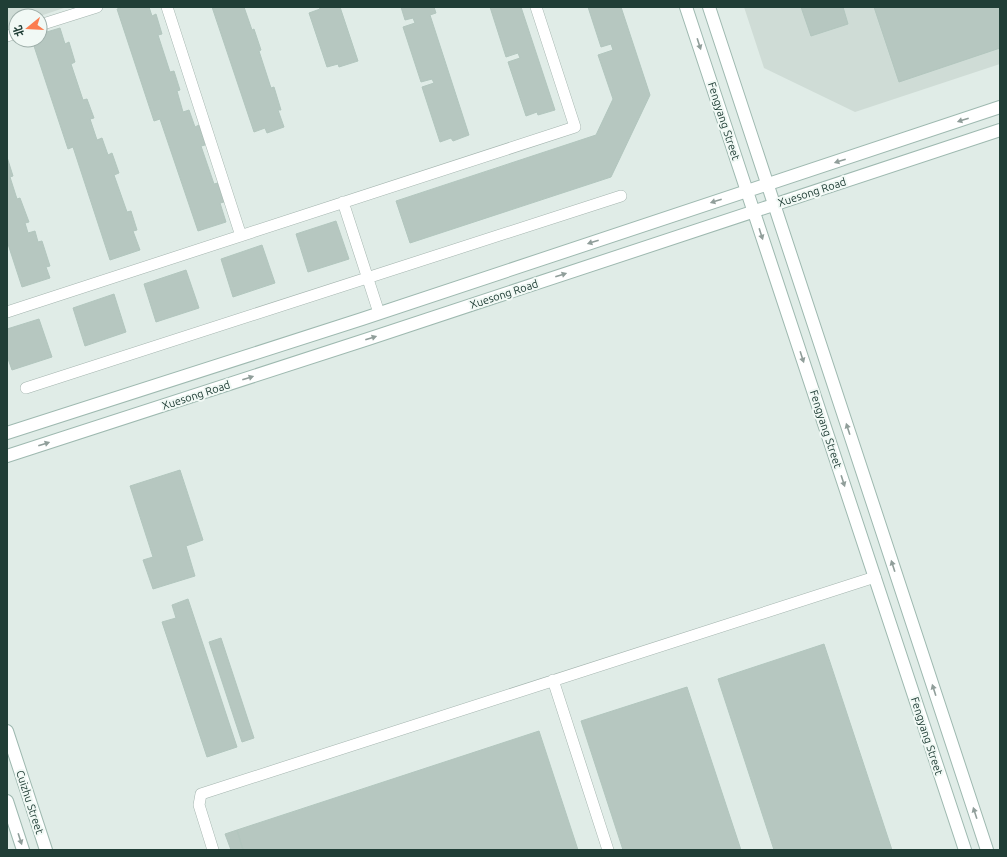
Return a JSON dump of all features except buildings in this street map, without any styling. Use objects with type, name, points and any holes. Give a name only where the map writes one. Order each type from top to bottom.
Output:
[{"type":"main road","name":"Fengyang Street","points":[[686,7],[965,850]]},
{"type":"main road","name":"Fengyang Street","points":[[709,7],[987,850]]},
{"type":"main road","name":"Xuesong Road","points":[[7,433],[379,313],[1000,107]]},
{"type":"main road","name":"Xuesong Road","points":[[7,456],[1000,130]]},
{"type":"main road","name":"Cuizhu Street","points":[[7,731],[46,850]]},
{"type":"main road","name":"Cuizhu Street","points":[[7,801],[23,850]]},
{"type":"lane","points":[[48,22],[97,7]]},
{"type":"lane","points":[[167,7],[241,236]]},
{"type":"lane","points":[[7,312],[575,127],[536,7]]},
{"type":"lane","points":[[26,388],[621,196]]},
{"type":"lane","points":[[344,202],[379,313]]},
{"type":"lane","points":[[213,850],[199,805],[202,794],[874,577]]},
{"type":"lane","points":[[553,680],[608,850]]},
{"type":"shaded area","points":[[7,7],[67,7],[48,13],[48,8],[8,8],[7,27]]},
{"type":"shaded area","points":[[744,7],[1000,7],[1000,64],[855,112],[764,68]]}]
